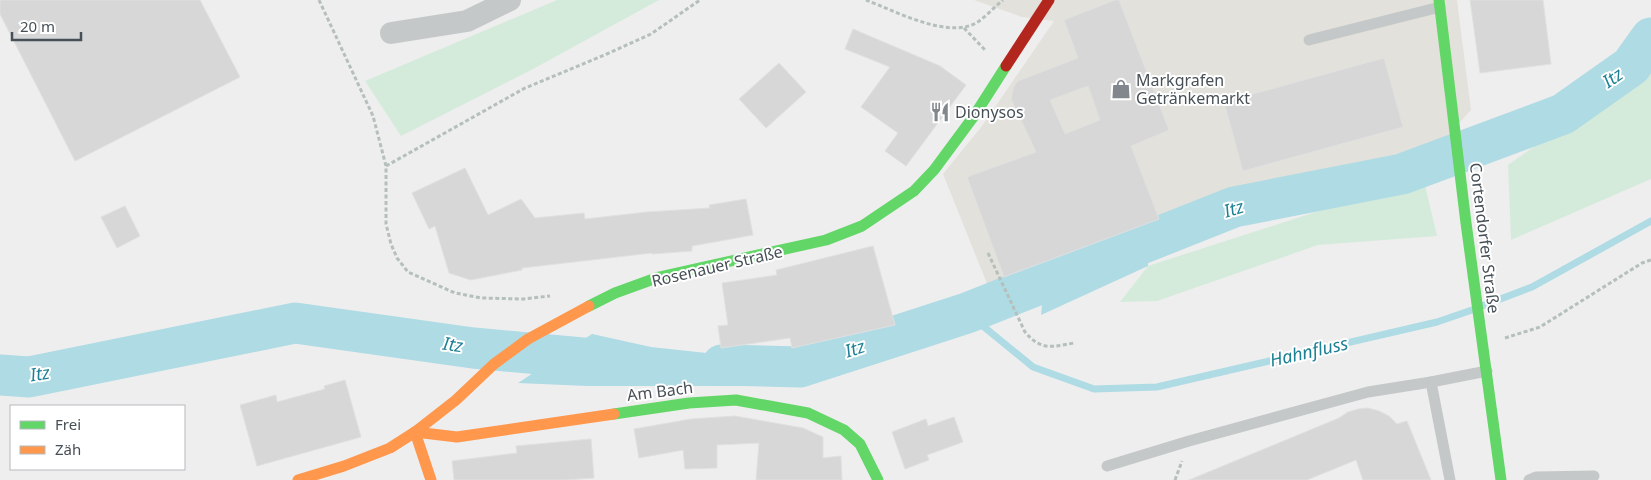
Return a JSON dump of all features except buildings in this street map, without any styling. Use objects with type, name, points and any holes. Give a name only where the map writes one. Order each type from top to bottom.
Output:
[{"type":"street","points":[[391,33],[467,21],[510,0]]},
{"type":"street","name":"Rosenauer Straße","points":[[298,480],[344,466],[390,448],[415,432],[456,400],[494,364],[528,339],[615,293],[659,277],[826,240],[862,226],[914,192],[934,170],[974,116],[1049,0]]},
{"type":"street","name":"Cortendorfer Straße","points":[[1439,4],[1474,288],[1501,480]]},
{"type":"street","name":"Am Bach","points":[[415,432],[457,437],[689,403],[736,400],[808,413],[844,430],[860,444],[878,480]]},
{"type":"street","points":[[415,432],[431,480]]},
{"type":"lane","points":[[1309,40],[1439,4]]},
{"type":"lane","points":[[1107,466],[1189,441],[1368,392],[1431,382],[1487,370]]},
{"type":"lane","points":[[1431,382],[1450,480]]},
{"type":"lane","points":[[1529,480],[1536,477],[1594,476]]},
{"type":"path","points":[[320,0],[373,116],[386,166],[386,224],[397,258],[408,272],[455,293],[472,296],[524,299],[556,296]]},
{"type":"path","points":[[386,166],[525,88],[651,34],[700,0]]},
{"type":"path","points":[[866,0],[919,21],[946,28],[964,28],[977,22],[1003,0]]},
{"type":"path","points":[[964,28],[1003,71]]},
{"type":"path","points":[[988,253],[1004,290],[1025,332],[1032,341],[1042,346],[1051,347],[1074,343]]},
{"type":"path","points":[[1483,345],[1540,327],[1642,263],[1651,260]]},
{"type":"shaded area","points":[[974,0],[1457,0],[1471,110],[1424,162],[994,301],[943,174],[982,126],[1054,21],[1022,17]]},
{"type":"green space","points":[[557,0],[659,0],[535,68],[401,136],[365,81]]},
{"type":"green space","points":[[1651,64],[1651,179],[1511,240],[1508,165]]},
{"type":"green space","points":[[1424,181],[1437,236],[1318,245],[1157,301],[1120,302],[1148,266],[1362,197]]},
{"type":"water","points":[[1149,228],[1148,266],[1041,315],[1045,276]]},
{"type":"water","points":[[592,334],[651,347],[770,360],[786,355],[764,386],[587,386],[518,383]]},
{"type":"waterway","name":"Itz","points":[[722,365],[800,367],[967,313],[1234,207],[1402,174],[1563,114],[1631,66],[1651,38]]},
{"type":"waterway","name":"Hahnfluss","points":[[1482,306],[1532,287],[1651,221]]},
{"type":"waterway","name":"Hahnfluss","points":[[967,313],[1033,367],[1094,389],[1157,387],[1437,322],[1472,310]]},
{"type":"waterway","name":"Itz","points":[[0,375],[29,377],[295,323],[473,348],[615,361]]},
{"type":"traffic: fast","points":[[1439,0],[1466,223],[1501,480]]},
{"type":"traffic: fast","points":[[589,306],[615,293],[659,277],[826,240],[862,226],[914,191],[934,170],[974,116],[1006,66]]},
{"type":"traffic: fast","points":[[614,414],[689,403],[736,400],[808,413],[844,430],[860,444],[878,480]]},
{"type":"traffic: slow","points":[[298,480],[344,466],[390,448],[415,432],[456,400],[494,364],[528,339],[589,306]]},
{"type":"traffic: slow","points":[[415,432],[457,437],[614,414]]},
{"type":"traffic: slow","points":[[415,432],[431,480]]},
{"type":"traffic: jam","points":[[1006,66],[1049,0]]},
{"type":"place","name":"Markgrafen Getränkemarkt","points":[[1121,89]]},
{"type":"place","name":"Dionysos","points":[[940,112]]}]
